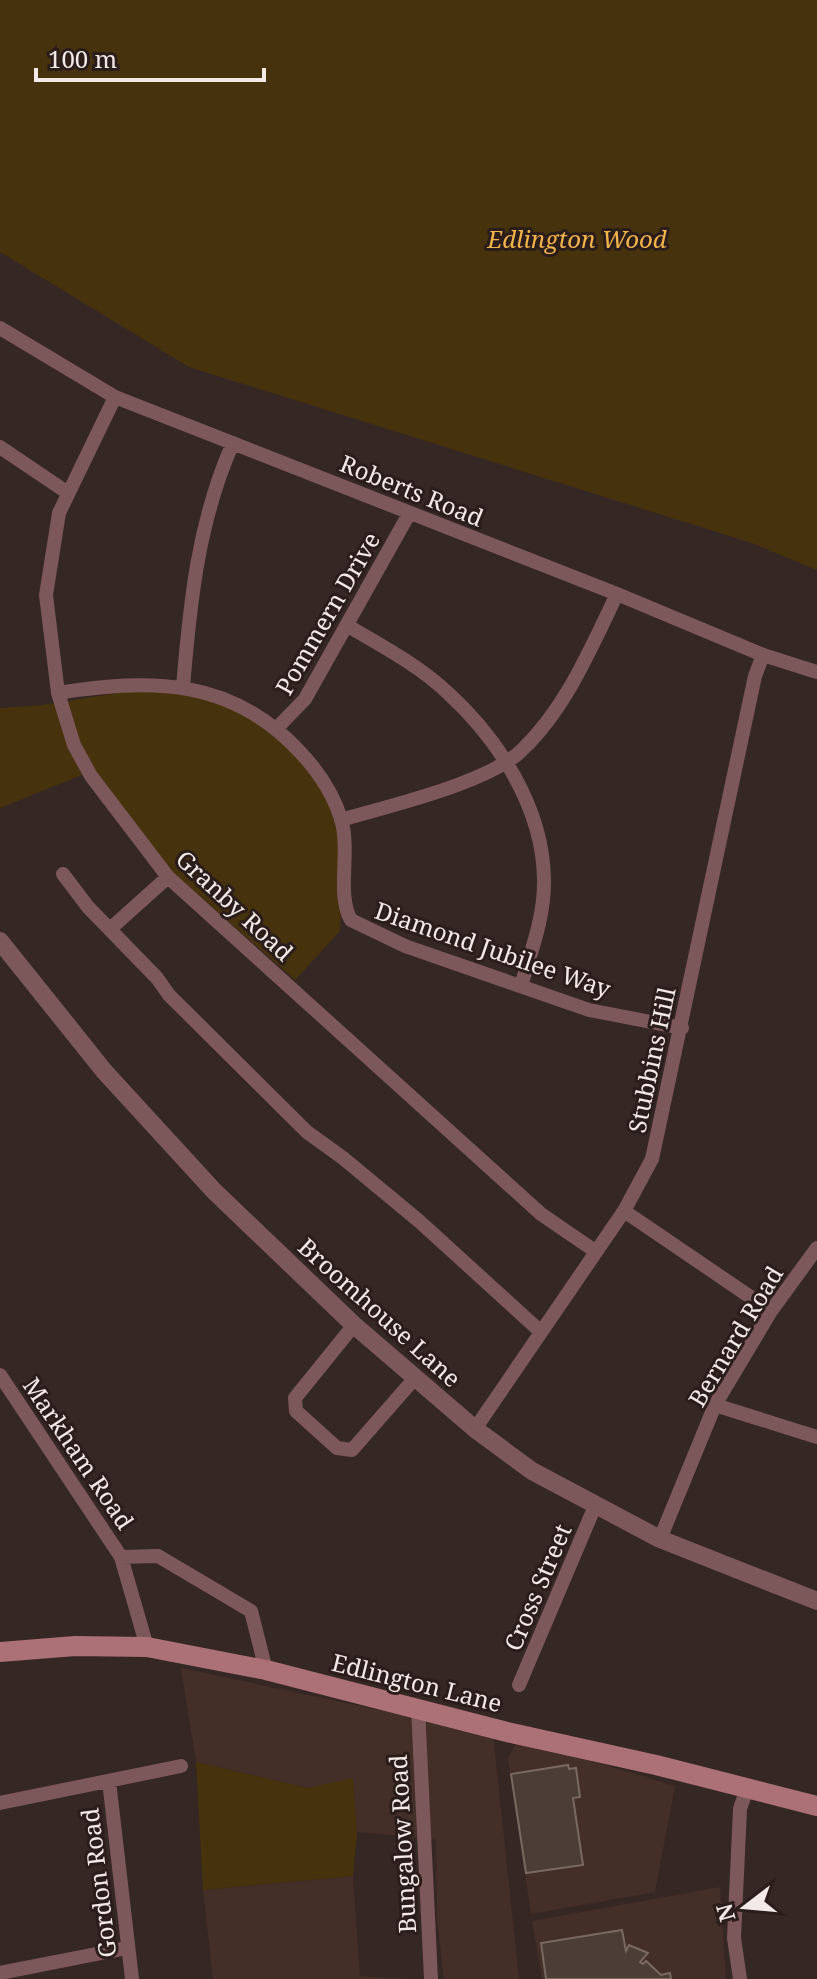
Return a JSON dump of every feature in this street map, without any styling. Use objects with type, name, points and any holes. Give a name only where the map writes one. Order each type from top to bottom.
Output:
[{"type":"main road","name":"Edlington Lane","points":[[0,1652],[75,1646],[147,1647],[266,1670],[507,1732],[817,1806]]},
{"type":"street","name":"Roberts Road","points":[[0,328],[115,397],[617,594],[763,655],[817,672]]},
{"type":"street","name":"Granby Road","points":[[115,397],[59,513],[46,595],[58,693],[74,745],[91,776],[168,877],[519,1195],[595,1251]]},
{"type":"street","points":[[183,687],[189,609],[198,555],[212,495],[233,443]]},
{"type":"street","points":[[0,447],[68,493]]},
{"type":"street","name":"Pommern Drive","points":[[276,729],[305,699],[409,514]]},
{"type":"street","points":[[341,820],[458,784],[521,751],[569,687],[617,594]]},
{"type":"street","points":[[348,626],[412,665],[448,692],[486,734],[529,805],[541,842],[544,880],[542,912],[521,986]]},
{"type":"street","name":"Stubbins Hill","points":[[475,1429],[624,1211],[652,1159],[755,676],[763,655]]},
{"type":"street","name":"Diamond Jubilee Way","points":[[58,693],[125,685],[183,687],[228,700],[276,729],[318,774],[329,791],[341,820],[346,853],[344,903],[351,920],[405,946],[589,1010],[682,1028]]},
{"type":"street","points":[[63,874],[169,995],[307,1132],[419,1221],[541,1332]]},
{"type":"street","points":[[110,929],[168,877]]},
{"type":"street","name":"Broomhouse Lane","points":[[0,941],[104,1071],[214,1191],[354,1325],[475,1429],[532,1471],[660,1539],[817,1601]]},
{"type":"street","points":[[624,1211],[771,1311]]},
{"type":"street","name":"Bernard Road","points":[[660,1539],[715,1405],[771,1311],[817,1248]]},
{"type":"street","points":[[354,1325],[295,1398],[296,1411],[337,1448],[352,1450],[415,1378]]},
{"type":"street","name":"Markham Road","points":[[0,1375],[121,1557],[147,1647]]},
{"type":"street","points":[[715,1405],[817,1437]]},
{"type":"street","name":"Cross Street","points":[[519,1685],[595,1506]]},
{"type":"street","name":"Markham Road","points":[[121,1557],[158,1556],[251,1611],[266,1670]]},
{"type":"street","name":"Bungalow Road","points":[[418,1708],[431,1979]]},
{"type":"street","points":[[0,1803],[181,1766]]},
{"type":"street","name":"Gordon Road","points":[[109,1781],[132,1979]]},
{"type":"street","points":[[740,1979],[734,1938],[740,1809],[747,1788]]},
{"type":"street","points":[[0,1973],[127,1948]]},
{"type":"shaded area","points":[[181,1668],[493,1734],[519,1979],[444,1979],[437,1919],[436,1839],[357,1832],[353,1779],[308,1788],[196,1762]]},
{"type":"shaded area","points":[[518,1739],[675,1786],[655,1892],[531,1914],[508,1758]]},
{"type":"shaded area","points":[[353,1876],[360,1976],[411,1979],[213,1979],[203,1890]]},
{"type":"shaded area","points":[[720,1887],[726,1979],[542,1979],[532,1921]]},
{"type":"green space","name":"Edlington Wood","points":[[0,0],[817,0],[817,570],[752,543],[189,367],[0,252]]},
{"type":"green space","points":[[183,691],[245,713],[288,748],[326,791],[345,841],[340,931],[295,980],[173,873],[94,770],[0,808],[0,708],[43,705],[124,692]]},
{"type":"green space","points":[[196,1762],[308,1788],[353,1778],[357,1832],[353,1876],[203,1890]]},
{"type":"building","points":[[568,1765],[569,1769],[576,1768],[580,1797],[573,1798],[583,1865],[526,1873],[511,1774]]},
{"type":"building","points":[[622,1930],[626,1951],[629,1945],[648,1953],[640,1962],[643,1964],[646,1961],[661,1975],[670,1973],[671,1979],[546,1979],[541,1943]]}]
